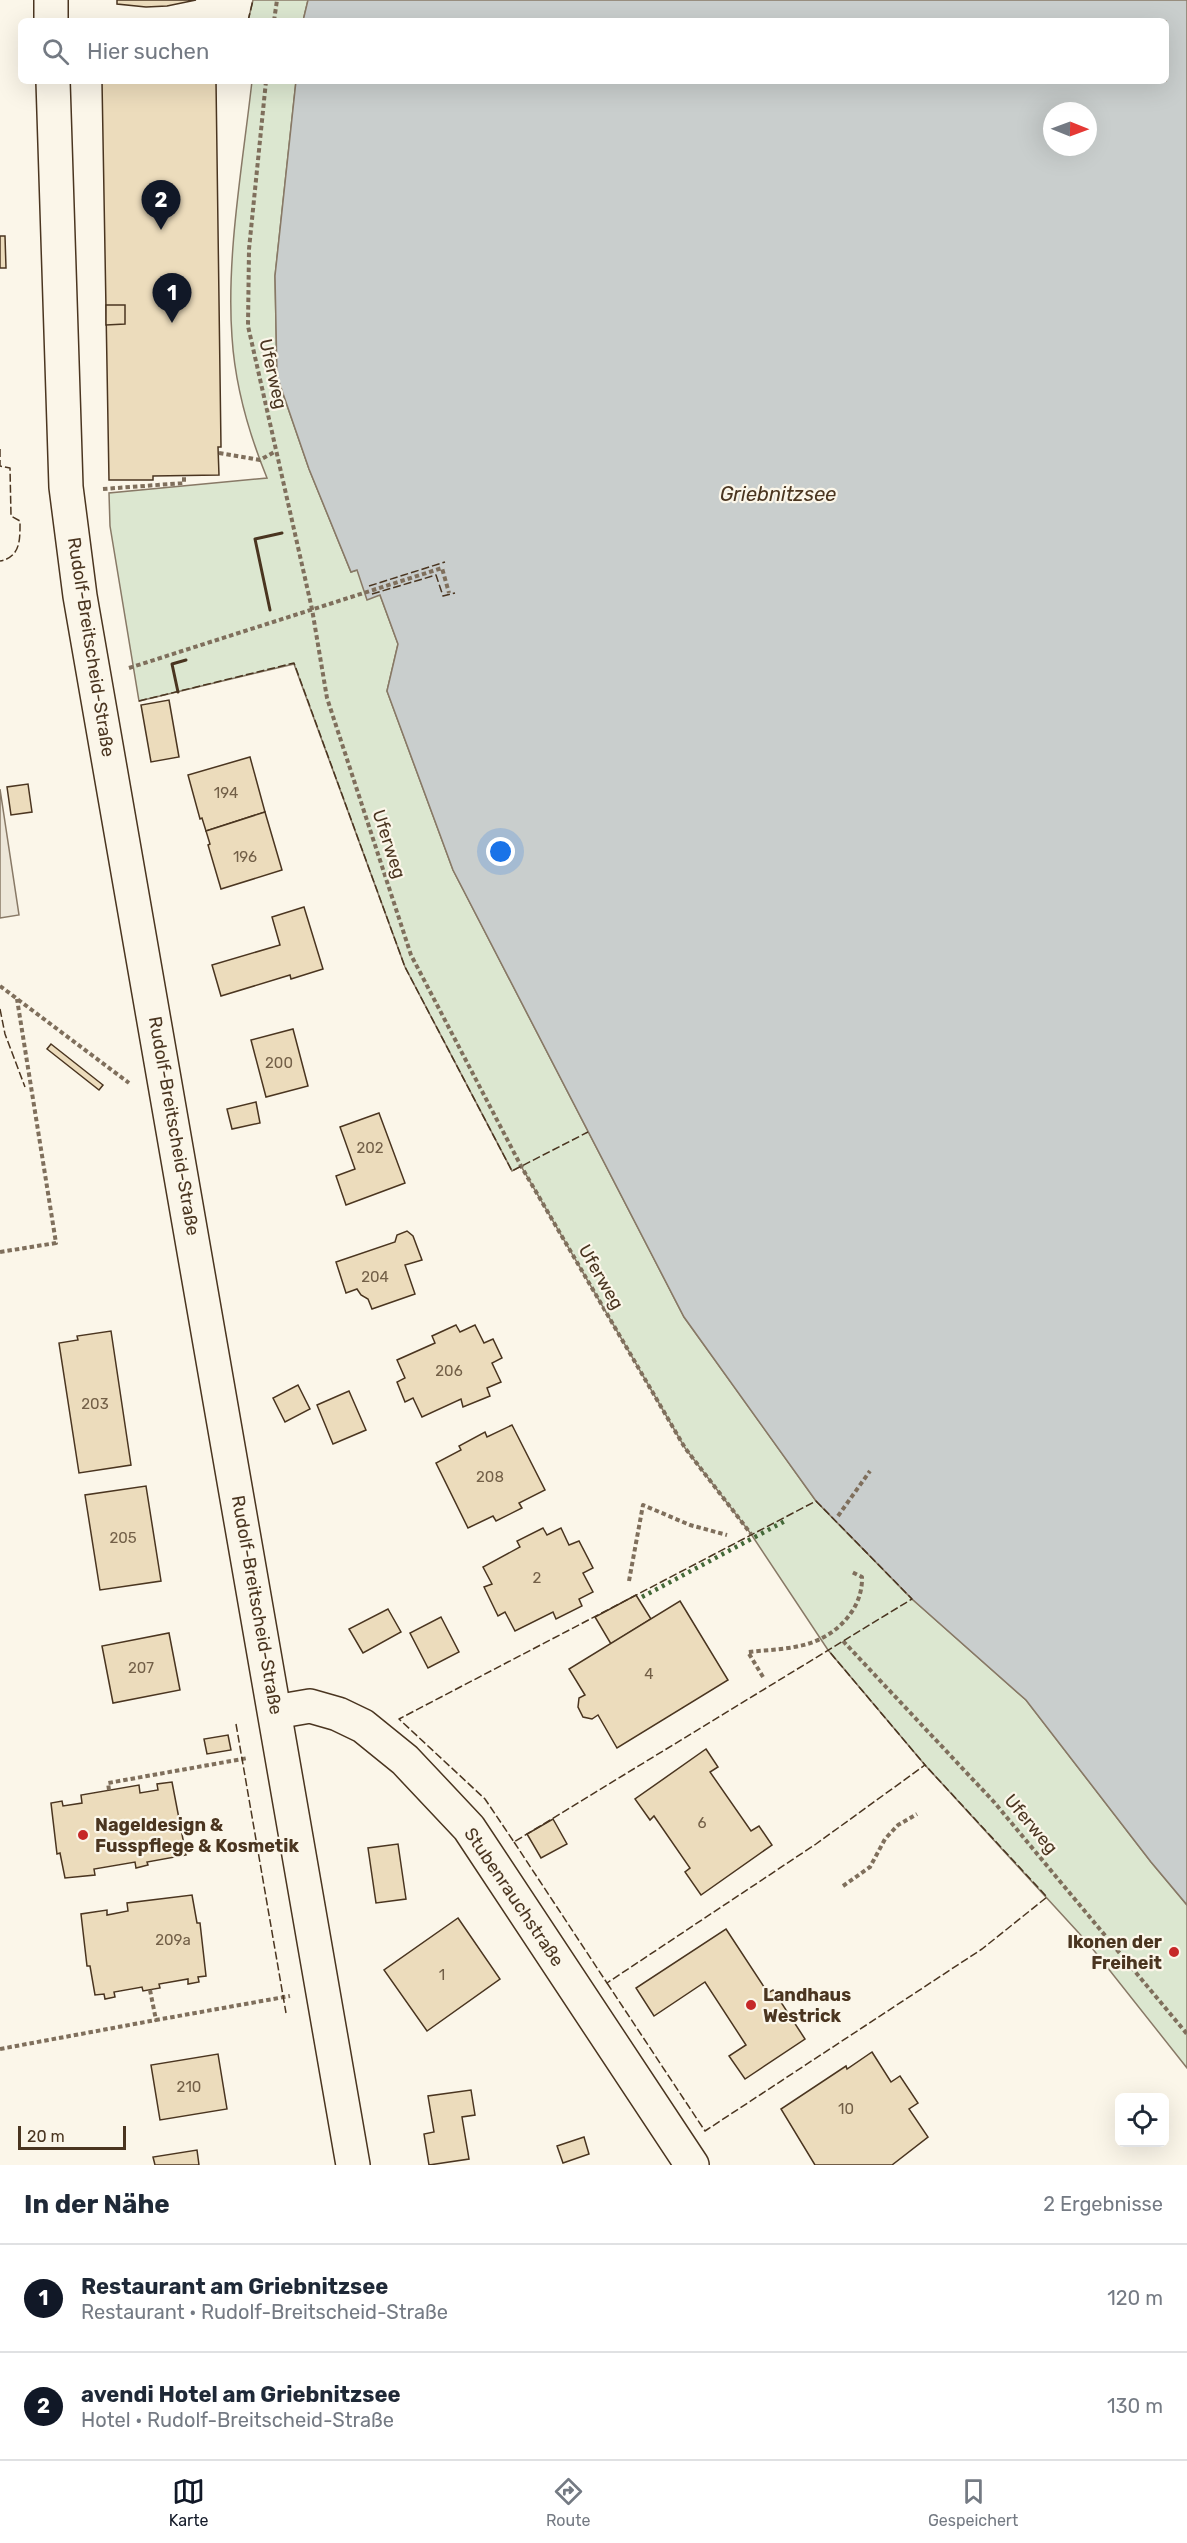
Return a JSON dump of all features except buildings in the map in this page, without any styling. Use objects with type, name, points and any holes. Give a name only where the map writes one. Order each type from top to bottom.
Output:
[{"type":"street","points":[[51,0],[51,18]]},
{"type":"street","name":"Rudolf-Breitscheid-Straße","points":[[53,84],[66,487],[81,596],[353,2165]]},
{"type":"street","name":"Stubenrauchstraße","points":[[275,1712],[310,1706],[338,1714],[363,1726],[405,1760],[469,1828],[692,2165]]},
{"type":"path","points":[[274,18],[277,0]]},
{"type":"path","name":"Uferweg","points":[[266,84],[249,249],[248,326],[312,609],[327,698],[411,955],[521,1166],[685,1448],[751,1534]]},
{"type":"path","points":[[219,453],[260,460],[276,451]]},
{"type":"path","points":[[103,489],[184,483],[184,475]]},
{"type":"path","points":[[129,668],[442,568],[450,593]]},
{"type":"path","points":[[0,986],[172,1115]]},
{"type":"path","points":[[0,1252],[56,1243],[17,999]]},
{"type":"path","points":[[838,1516],[870,1471]]},
{"type":"path","points":[[629,1581],[643,1505],[690,1525],[727,1535]]},
{"type":"path","points":[[763,1677],[748,1652],[801,1646],[827,1635],[849,1618],[862,1592],[862,1577],[852,1572]]},
{"type":"path","name":"Uferweg","points":[[843,1641],[994,1802],[1187,2034]]},
{"type":"path","points":[[109,1790],[108,1783],[242,1760]]},
{"type":"path","points":[[843,1886],[870,1867],[885,1839],[898,1825],[917,1814]]},
{"type":"path","points":[[150,1990],[156,2020]]},
{"type":"path","points":[[0,2049],[282,1997]]},
{"type":"green space","points":[[253,0],[308,0],[304,18],[249,18]]},
{"type":"green space","points":[[252,84],[296,84],[275,276],[277,376],[309,469],[351,572],[357,570],[380,595],[398,644],[387,691],[453,870],[684,1317],[816,1501],[912,1599],[1026,1700],[1187,1905],[1187,2068],[1088,1943],[925,1765],[828,1650],[751,1534],[685,1448],[521,1166],[512,1171],[405,967],[294,664],[139,701],[110,526],[109,493],[267,478],[249,427],[234,355],[231,274],[236,209]]},
{"type":"shaded area","points":[[0,789],[19,915],[0,918]]},
{"type":"water","name":"Griebnitzsee","points":[[308,0],[1187,0],[1187,1905],[1026,1700],[912,1599],[816,1501],[684,1317],[453,870],[387,691],[398,644],[380,595],[367,600],[357,570],[351,572],[309,469],[277,376],[275,276],[296,84],[1169,84],[1169,18],[304,18]]},
{"type":"hedge","points":[[642,1597],[785,1521]]},
{"type":"fence","points":[[249,18],[253,0]]},
{"type":"fence","points":[[0,449],[0,466],[10,468],[11,516],[20,521],[16,551],[12,556],[0,561]]},
{"type":"fence","points":[[369,586],[445,562]]},
{"type":"fence","points":[[372,594],[436,575],[443,596],[455,593]]},
{"type":"fence","points":[[139,701],[294,663],[405,967],[512,1171],[588,1132]]},
{"type":"fence","points":[[0,1009],[5,1034],[25,1087]]},
{"type":"fence","points":[[816,1501],[912,1599],[514,1842],[485,1799],[399,1719],[816,1501]]},
{"type":"fence","points":[[514,1842],[607,1983],[816,1844],[925,1765],[828,1650]]},
{"type":"fence","points":[[236,1724],[286,2013]]},
{"type":"fence","points":[[607,1983],[705,2131],[982,1949],[1047,1897],[925,1765]]},
{"type":"wall","points":[[270,610],[255,539],[282,533]]},
{"type":"wall","points":[[178,692],[172,664],[186,660]]},
{"type":"place","name":"avendi Hotel am Griebnitzsee","points":[[161,230]]},
{"type":"place","name":"Restaurant am Griebnitzsee","points":[[172,323]]},
{"type":"place","name":"Nageldesign & Fusspflege & Kosmetik","points":[[83,1835]]},
{"type":"place","name":"Ikonen der Freiheit","points":[[1174,1952]]},
{"type":"place","name":"Landhaus Westrick","points":[[751,2005]]}]
